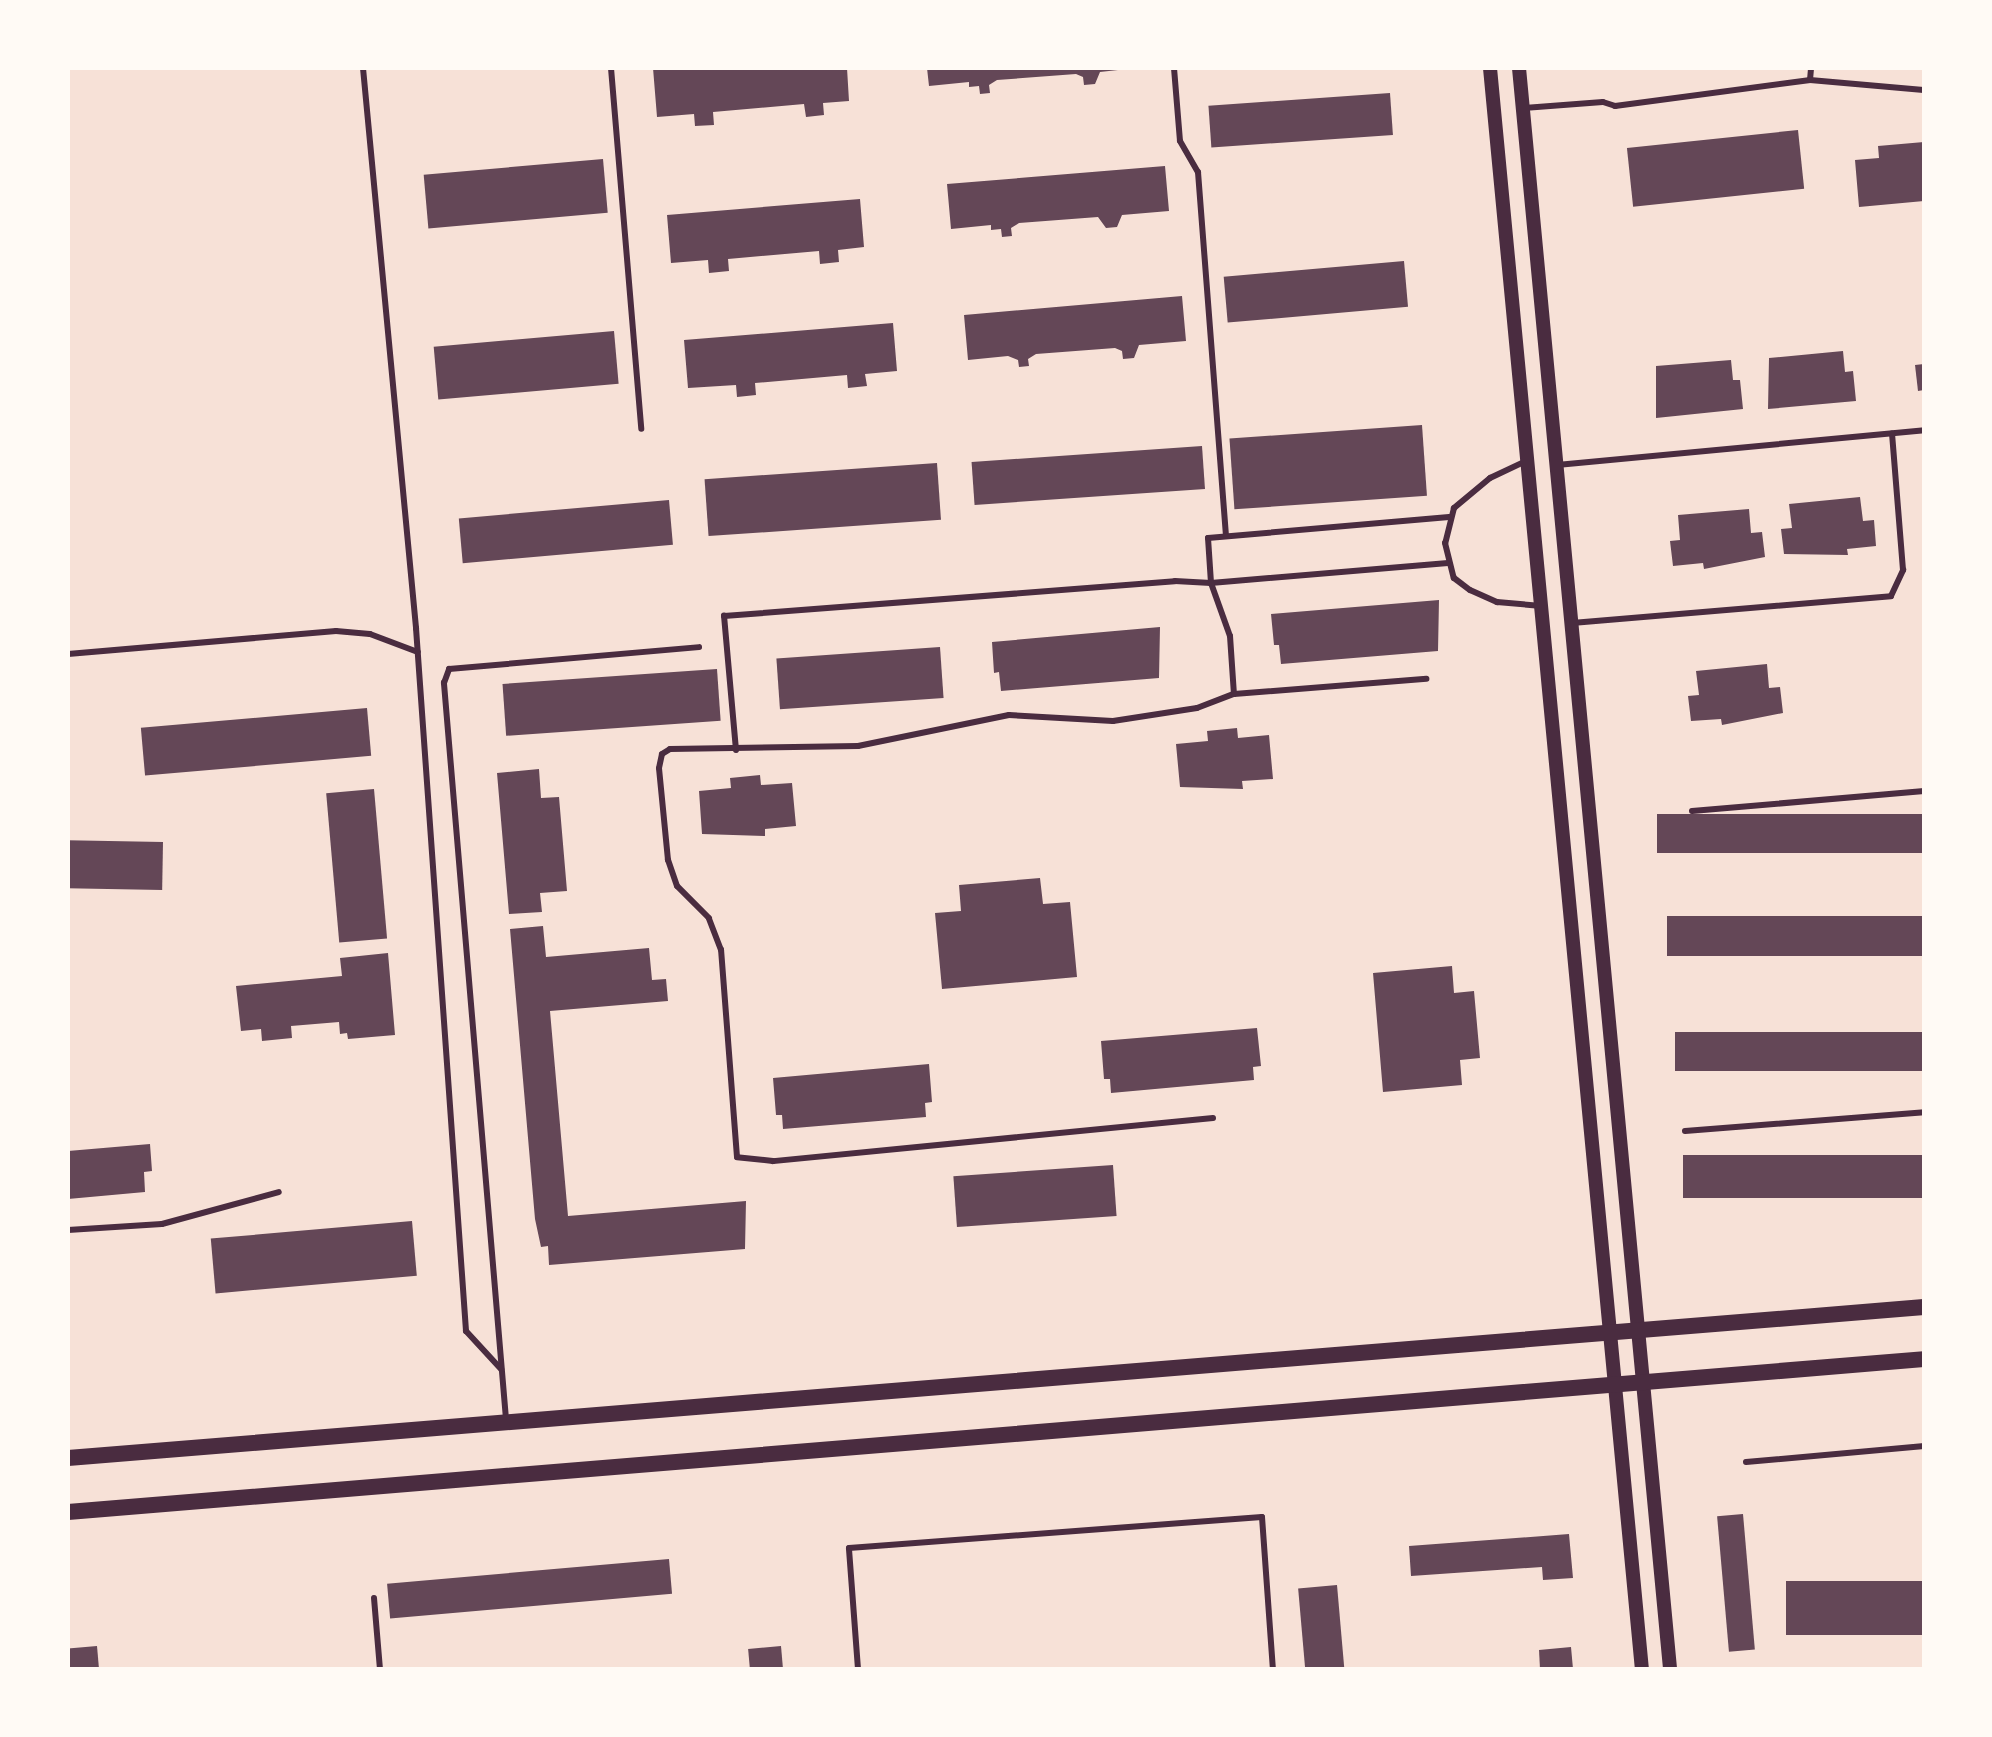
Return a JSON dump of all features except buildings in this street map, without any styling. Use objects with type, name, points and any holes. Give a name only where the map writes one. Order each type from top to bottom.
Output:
[{"type":"main road","points":[[68,1458],[1924,1307]]},
{"type":"main road","points":[[68,1512],[1924,1359]]},
{"type":"street","points":[[1490,68],[1642,1669]]},
{"type":"street","points":[[1519,68],[1670,1669]]},
{"type":"lane","points":[[363,68],[418,652],[466,1331],[501,1369]]},
{"type":"lane","points":[[611,68],[641,429]]},
{"type":"lane","points":[[1174,68],[1180,141],[1198,172],[1226,536]]},
{"type":"lane","points":[[1810,80],[1811,68]]},
{"type":"lane","points":[[1523,108],[1603,102],[1615,106],[1810,80],[1924,90]]},
{"type":"lane","points":[[1557,465],[1924,430]]},
{"type":"lane","points":[[1572,623],[1891,596],[1903,570],[1892,433]]},
{"type":"lane","points":[[1234,694],[1230,636],[1211,583],[1208,538],[1449,517],[1490,478],[1528,460]]},
{"type":"lane","points":[[1449,517],[1448,563],[1454,578],[1470,590],[1497,602],[1542,606]]},
{"type":"lane","points":[[736,750],[724,616],[1175,581],[1211,583],[1448,563]]},
{"type":"lane","points":[[68,654],[336,631],[370,634],[418,652]]},
{"type":"lane","points":[[506,1423],[444,683],[449,669],[699,647]]},
{"type":"lane","points":[[1213,1118],[773,1161],[737,1157],[721,950],[709,918],[677,886],[668,860],[659,768],[662,754],[670,749],[858,746],[1009,715],[1113,721],[1197,708],[1234,694],[1426,679]]},
{"type":"lane","points":[[1692,811],[1924,791]]},
{"type":"lane","points":[[1685,1131],[1924,1112]]},
{"type":"lane","points":[[68,1230],[162,1224],[279,1192]]},
{"type":"lane","points":[[1746,1462],[1924,1446]]},
{"type":"lane","points":[[858,1669],[849,1548],[1262,1517],[1273,1669]]},
{"type":"lane","points":[[374,1598],[380,1669]]}]
